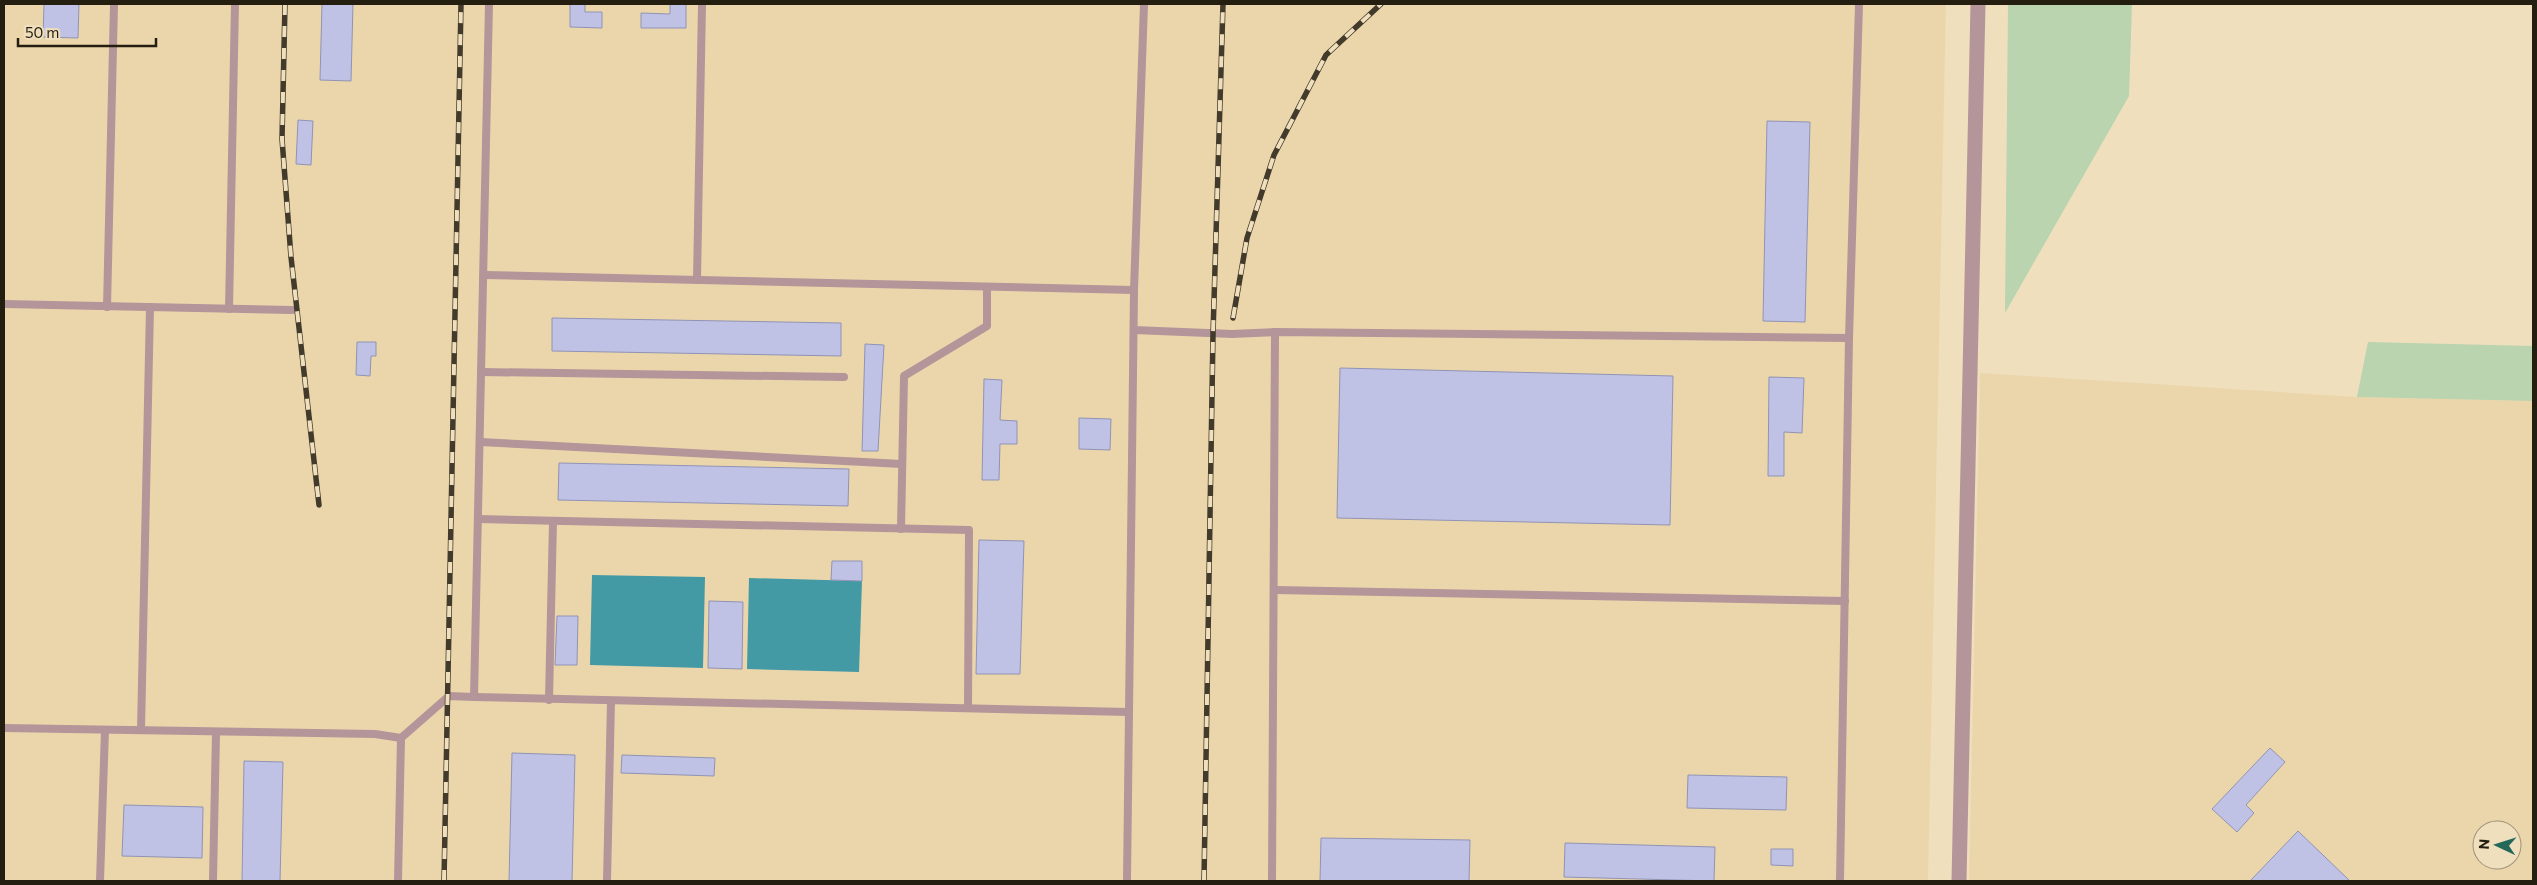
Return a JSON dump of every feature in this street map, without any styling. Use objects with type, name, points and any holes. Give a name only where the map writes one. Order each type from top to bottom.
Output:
[{"type":"street","points":[[1959,881],[1978,4]]},
{"type":"lane","points":[[107,307],[114,4]]},
{"type":"lane","points":[[229,309],[235,4]]},
{"type":"lane","points":[[474,697],[485,275],[489,4]]},
{"type":"lane","points":[[697,280],[702,4]]},
{"type":"lane","points":[[1127,881],[1134,290],[1144,4]]},
{"type":"lane","points":[[1840,881],[1849,338],[1859,4]]},
{"type":"lane","points":[[485,275],[1134,290]]},
{"type":"lane","points":[[901,529],[904,376],[987,326],[987,287]]},
{"type":"lane","points":[[4,304],[292,310]]},
{"type":"lane","points":[[140,730],[150,307]]},
{"type":"lane","points":[[1134,330],[1232,334],[1275,332],[1849,338]]},
{"type":"lane","points":[[1272,881],[1275,332]]},
{"type":"lane","points":[[482,372],[844,377]]},
{"type":"lane","points":[[480,442],[902,464]]},
{"type":"lane","points":[[478,519],[969,530],[968,708]]},
{"type":"lane","points":[[549,700],[553,521]]},
{"type":"lane","points":[[1275,590],[1845,601]]},
{"type":"lane","points":[[398,881],[401,738],[449,696],[549,700],[1129,712]]},
{"type":"lane","points":[[607,881],[611,701]]},
{"type":"lane","points":[[4,728],[216,733],[375,734],[401,738]]},
{"type":"lane","points":[[100,881],[105,730]]},
{"type":"lane","points":[[213,881],[216,733]]},
{"type":"shaded area","points":[[4,4],[1946,4],[1928,881],[4,881]]},
{"type":"shaded area","points":[[1980,373],[2357,397],[2533,401],[2533,881],[1969,881]]},
{"type":"green space","points":[[2008,4],[2132,4],[2129,96],[2005,313]]},
{"type":"green space","points":[[2368,342],[2533,346],[2533,401],[2357,397]]},
{"type":"water","points":[[592,575],[705,577],[703,668],[590,665]]},
{"type":"water","points":[[749,578],[862,581],[859,672],[747,669]]},
{"type":"building","points":[[44,4],[79,4],[78,38],[43,37]]},
{"type":"building","points":[[322,4],[353,4],[351,81],[320,80]]},
{"type":"building","points":[[570,4],[585,4],[585,12],[602,12],[602,28],[570,27]]},
{"type":"building","points":[[670,4],[686,4],[686,28],[641,28],[641,13],[670,14]]},
{"type":"building","points":[[298,120],[313,121],[311,165],[296,164]]},
{"type":"building","points":[[1767,121],[1810,122],[1805,322],[1763,321]]},
{"type":"building","points":[[552,318],[841,323],[841,356],[552,351]]},
{"type":"building","points":[[357,342],[376,342],[376,356],[371,356],[370,376],[356,375]]},
{"type":"building","points":[[865,344],[884,345],[878,451],[862,451]]},
{"type":"building","points":[[1340,368],[1673,376],[1670,525],[1337,518]]},
{"type":"building","points":[[1769,377],[1804,378],[1802,433],[1784,432],[1784,476],[1768,476]]},
{"type":"building","points":[[984,379],[1002,380],[1000,420],[1017,421],[1017,444],[1000,444],[999,480],[982,480]]},
{"type":"building","points":[[1079,418],[1111,419],[1110,450],[1079,449]]},
{"type":"building","points":[[559,463],[849,469],[848,506],[558,500]]},
{"type":"building","points":[[979,540],[1024,541],[1020,674],[976,674]]},
{"type":"building","points":[[832,561],[862,561],[862,581],[831,580]]},
{"type":"building","points":[[709,601],[743,602],[742,669],[708,668]]},
{"type":"building","points":[[557,616],[578,616],[577,665],[555,665]]},
{"type":"building","points":[[2270,748],[2285,762],[2246,805],[2254,813],[2237,832],[2212,809]]},
{"type":"building","points":[[512,753],[575,755],[572,881],[509,881]]},
{"type":"building","points":[[622,755],[715,758],[714,776],[621,773]]},
{"type":"building","points":[[244,761],[283,762],[280,881],[242,881]]},
{"type":"building","points":[[1688,775],[1787,777],[1786,810],[1687,808]]},
{"type":"building","points":[[124,805],[203,807],[202,858],[122,856]]},
{"type":"building","points":[[2298,831],[2350,881],[2250,881]]},
{"type":"building","points":[[1321,838],[1470,840],[1469,881],[1320,881]]},
{"type":"building","points":[[1565,843],[1715,847],[1714,881],[1564,877]]},
{"type":"building","points":[[1771,849],[1793,849],[1793,866],[1771,865]]},
{"type":"railway","points":[[285,4],[282,139],[291,257],[319,505]]},
{"type":"railway","points":[[444,881],[461,4]]},
{"type":"railway","points":[[1204,881],[1213,334],[1223,4]]},
{"type":"railway","points":[[1233,318],[1247,238],[1274,155],[1326,55],[1381,4]]}]
